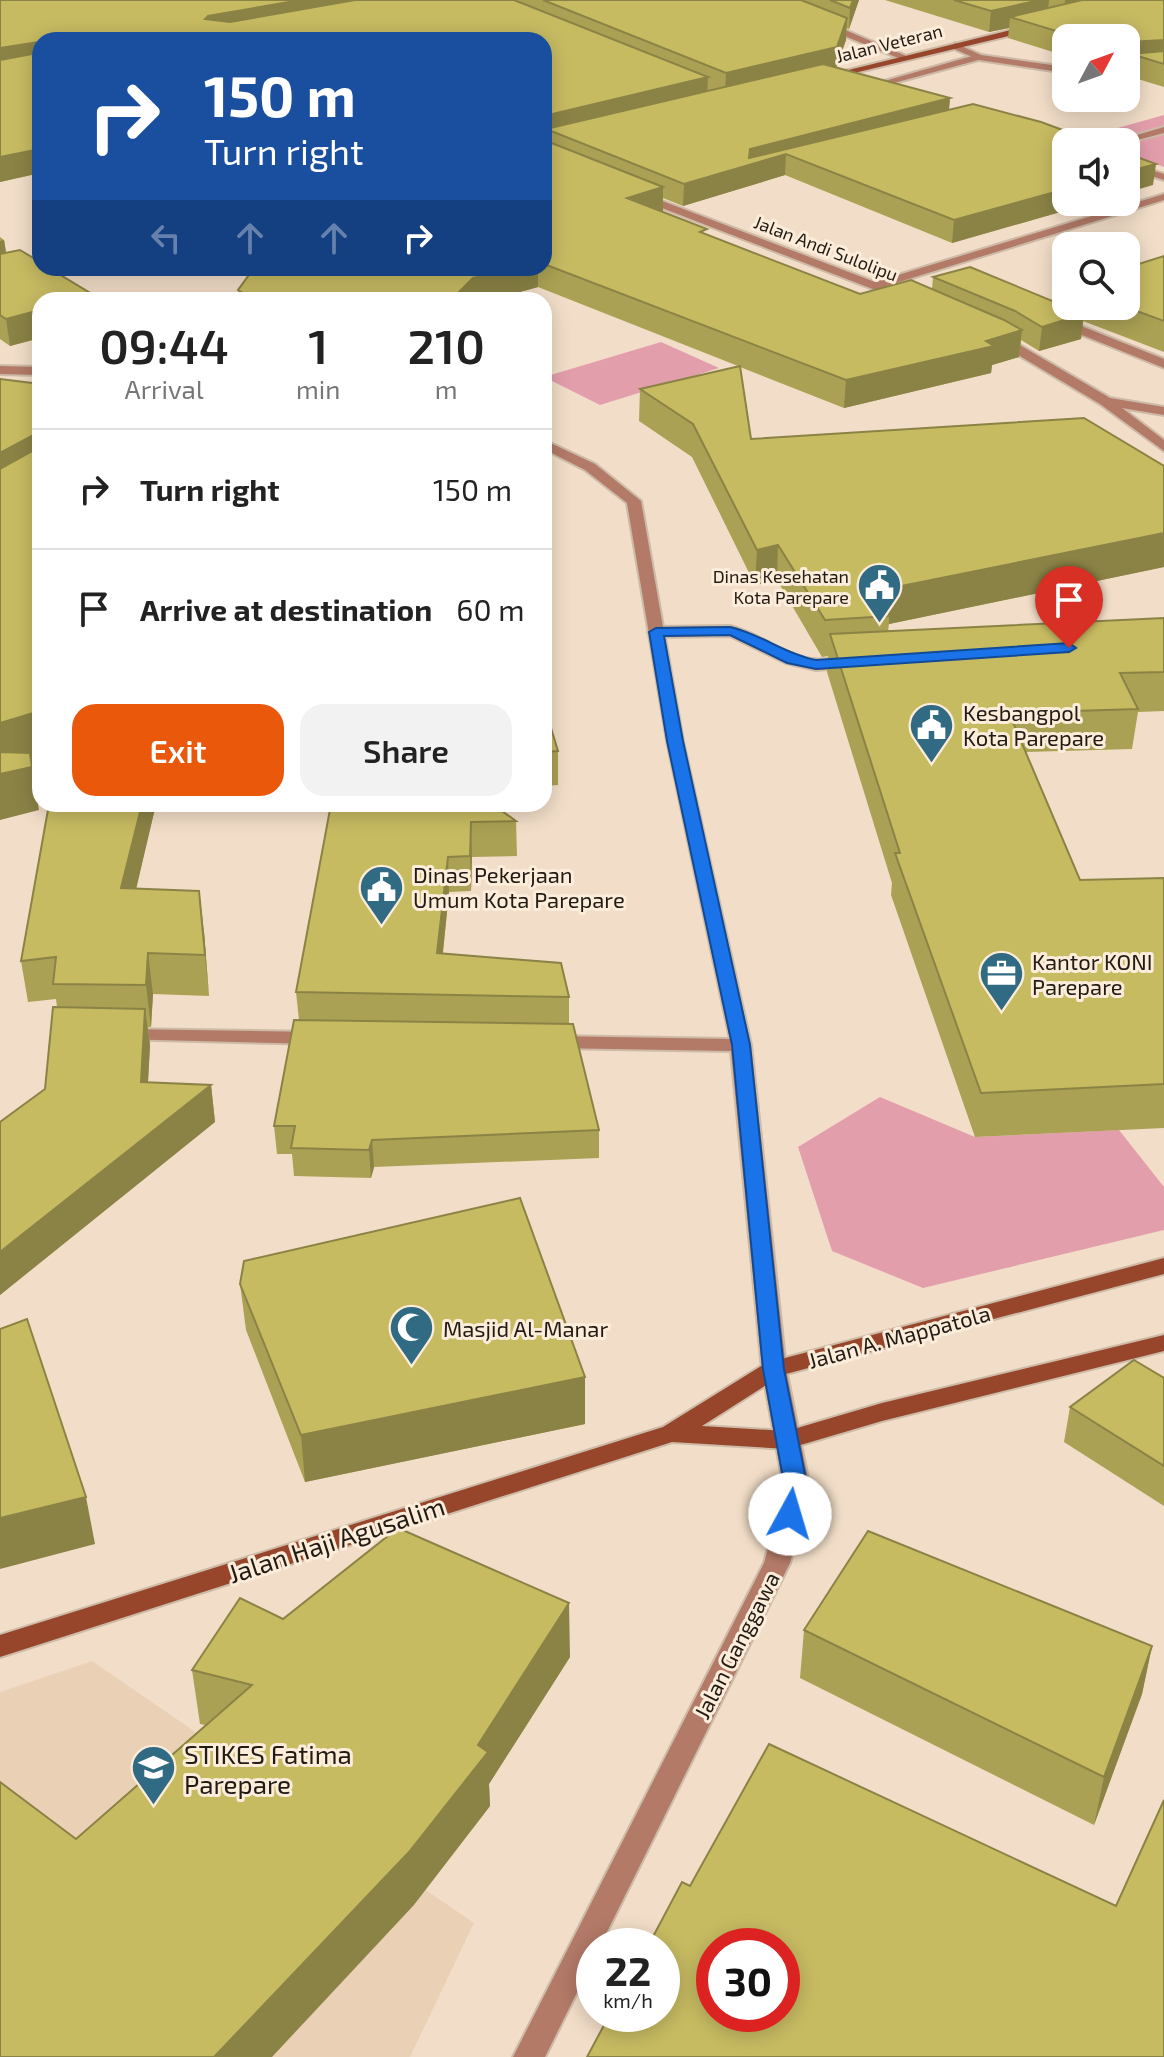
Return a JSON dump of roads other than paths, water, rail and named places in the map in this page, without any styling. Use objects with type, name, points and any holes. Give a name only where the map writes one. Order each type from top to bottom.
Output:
[{"type":"street","points":[[805,17],[906,58]]},
{"type":"street","name":"Jalan Veteran","points":[[809,81],[1051,23]]},
{"type":"street","points":[[955,46],[979,57],[1052,68]]},
{"type":"street","points":[[888,96],[867,87],[979,57]]},
{"type":"street","points":[[823,78],[849,85]]},
{"type":"street","points":[[1140,136],[1164,130]]},
{"type":"street","points":[[1140,169],[1164,177]]},
{"type":"street","name":"Jalan Andi Sulolipu","points":[[625,190],[920,304]]},
{"type":"street","points":[[877,285],[1164,197]]},
{"type":"street","points":[[1052,306],[1044,309],[1046,316],[1052,318]]},
{"type":"street","points":[[1056,320],[1164,364]]},
{"type":"street","points":[[978,329],[1007,341],[1105,401],[1164,447]]},
{"type":"street","points":[[0,370],[32,371]]},
{"type":"street","points":[[1105,401],[1164,411]]},
{"type":"street","name":"Jalan Ganggawa","points":[[529,2057],[777,1563],[797,1489],[774,1369],[741,1045],[675,741],[634,501],[590,467],[552,448]]},
{"type":"street","points":[[656,632],[730,631],[803,663],[864,662]]},
{"type":"street","points":[[111,1035],[331,1039]]},
{"type":"street","points":[[536,1042],[741,1045]]},
{"type":"street","name":"Jalan A. Mappatola","points":[[672,1433],[774,1369],[1164,1266]]},
{"type":"street","points":[[672,1433],[787,1440],[882,1412],[1164,1343]]},
{"type":"street","name":"Jalan Haji Agusalim","points":[[0,1646],[672,1433]]},
{"type":"place","name":"Dinas Kesehatan Kota Parepare","points":[[880,625]]},
{"type":"place","name":"Kesbangpol Kota Parepare","points":[[932,764]]},
{"type":"place","name":"Dinas Pekerjaan Umum Kota Parepare","points":[[382,926]]},
{"type":"place","name":"Kantor KONI Parepare","points":[[1001,1013]]},
{"type":"place","name":"Masjid Al-Manar","points":[[412,1367]]},
{"type":"place","name":"STIKES Fatima Parepare","points":[[153,1807]]}]
